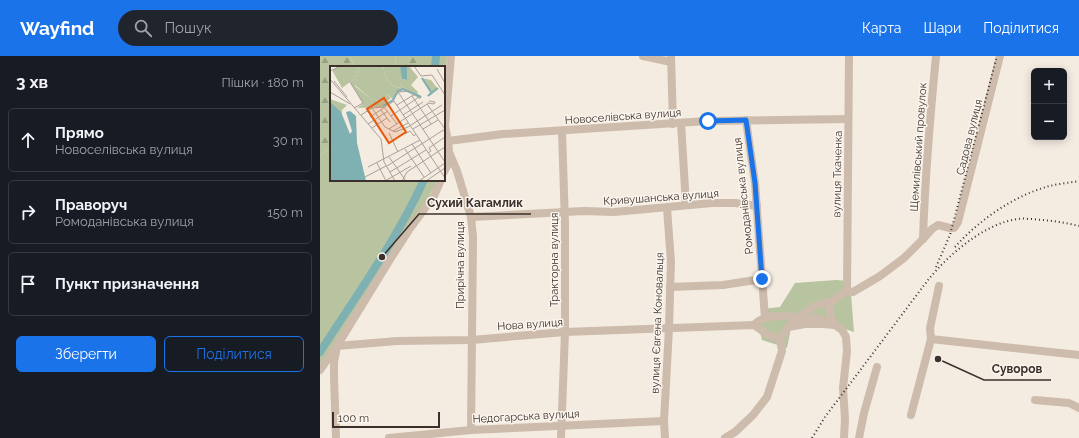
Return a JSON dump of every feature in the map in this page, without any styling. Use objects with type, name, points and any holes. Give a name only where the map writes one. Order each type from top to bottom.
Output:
[{"type":"street","name":"Прирічна вулиця","points":[[451,56],[446,126],[448,152],[457,171],[471,216],[471,430]]},
{"type":"street","points":[[644,56],[671,59],[686,205]]},
{"type":"street","name":"вулиця Ткаченка","points":[[847,291],[849,56]]},
{"type":"street","name":"Щемилівський провулок","points":[[923,239],[929,128],[936,56]]},
{"type":"street","name":"Садова вулиця","points":[[923,239],[938,225],[954,228],[958,222],[1000,56]]},
{"type":"street","name":"Новоселівська вулиця","points":[[448,141],[503,134],[708,121],[848,119]]},
{"type":"street","name":"Ромоданівська вулиця","points":[[746,120],[755,183],[765,318]]},
{"type":"street","name":"Тракторна вулиця","points":[[562,131],[565,213],[565,332],[562,438]]},
{"type":"street","points":[[445,170],[447,166],[448,152]]},
{"type":"street","points":[[320,370],[337,346],[409,230],[434,196],[441,181]]},
{"type":"street","name":"Кривушанська вулиця","points":[[471,216],[584,211],[614,212],[712,203],[735,203],[757,206]]},
{"type":"street","name":"вулиця Євгена Коновальця","points":[[665,438],[664,421],[671,262],[667,208]]},
{"type":"street","points":[[725,438],[735,432],[753,415],[766,397],[782,351],[780,339],[788,327],[814,306],[832,301],[847,291],[853,292],[880,276],[904,258],[923,239]]},
{"type":"street","points":[[670,287],[723,285],[762,279]]},
{"type":"street","points":[[911,415],[931,339],[930,328],[939,286]]},
{"type":"street","points":[[832,301],[829,307],[831,319],[835,325]]},
{"type":"street","points":[[780,339],[768,335],[754,325],[765,318],[790,316],[798,318],[815,318],[835,325],[842,330],[846,337],[847,351],[843,388],[845,419],[844,438]]},
{"type":"street","points":[[788,327],[810,323],[835,325]]},
{"type":"street","name":"Нова вулиця","points":[[337,346],[397,341],[471,340],[565,332],[754,325]]},
{"type":"street","points":[[931,339],[1079,355]]},
{"type":"street","points":[[336,438],[334,362],[337,346]]},
{"type":"street","points":[[859,438],[864,413],[877,367]]},
{"type":"street","points":[[1035,400],[1069,403],[1079,408]]},
{"type":"street","name":"Недогарська вулиця","points":[[389,438],[471,430],[664,421]]},
{"type":"green space","points":[[320,56],[350,56],[354,66],[330,66],[330,147],[320,156]]},
{"type":"green space","points":[[350,56],[395,56],[396,66],[354,66]]},
{"type":"green space","points":[[395,56],[447,56],[445,80],[445,66],[396,66]]},
{"type":"green space","points":[[330,147],[330,181],[437,181],[423,207],[320,365],[320,156]]},
{"type":"green space","points":[[836,280],[850,281],[854,332],[842,328],[791,328],[787,348],[762,340],[760,332],[762,309],[780,307],[795,283]]},
{"type":"waterway","points":[[435,66],[436,56]]},
{"type":"waterway","points":[[320,352],[401,225],[424,181]]},
{"type":"railway","points":[[936,267],[950,235],[997,56]]},
{"type":"railway","points":[[955,247],[985,219],[1021,197],[1046,187],[1079,181]]},
{"type":"railway","points":[[812,438],[825,417],[928,280],[946,260],[968,242],[980,233],[993,227],[1018,219],[1067,223],[1079,226]]},
{"type":"place","name":"Сухий Кагамлик","points":[[382,257]]},
{"type":"place","name":"Суворов","points":[[938,359]]},
{"type":"route","points":[[708,121],[746,120],[755,183],[762,279]]}]
